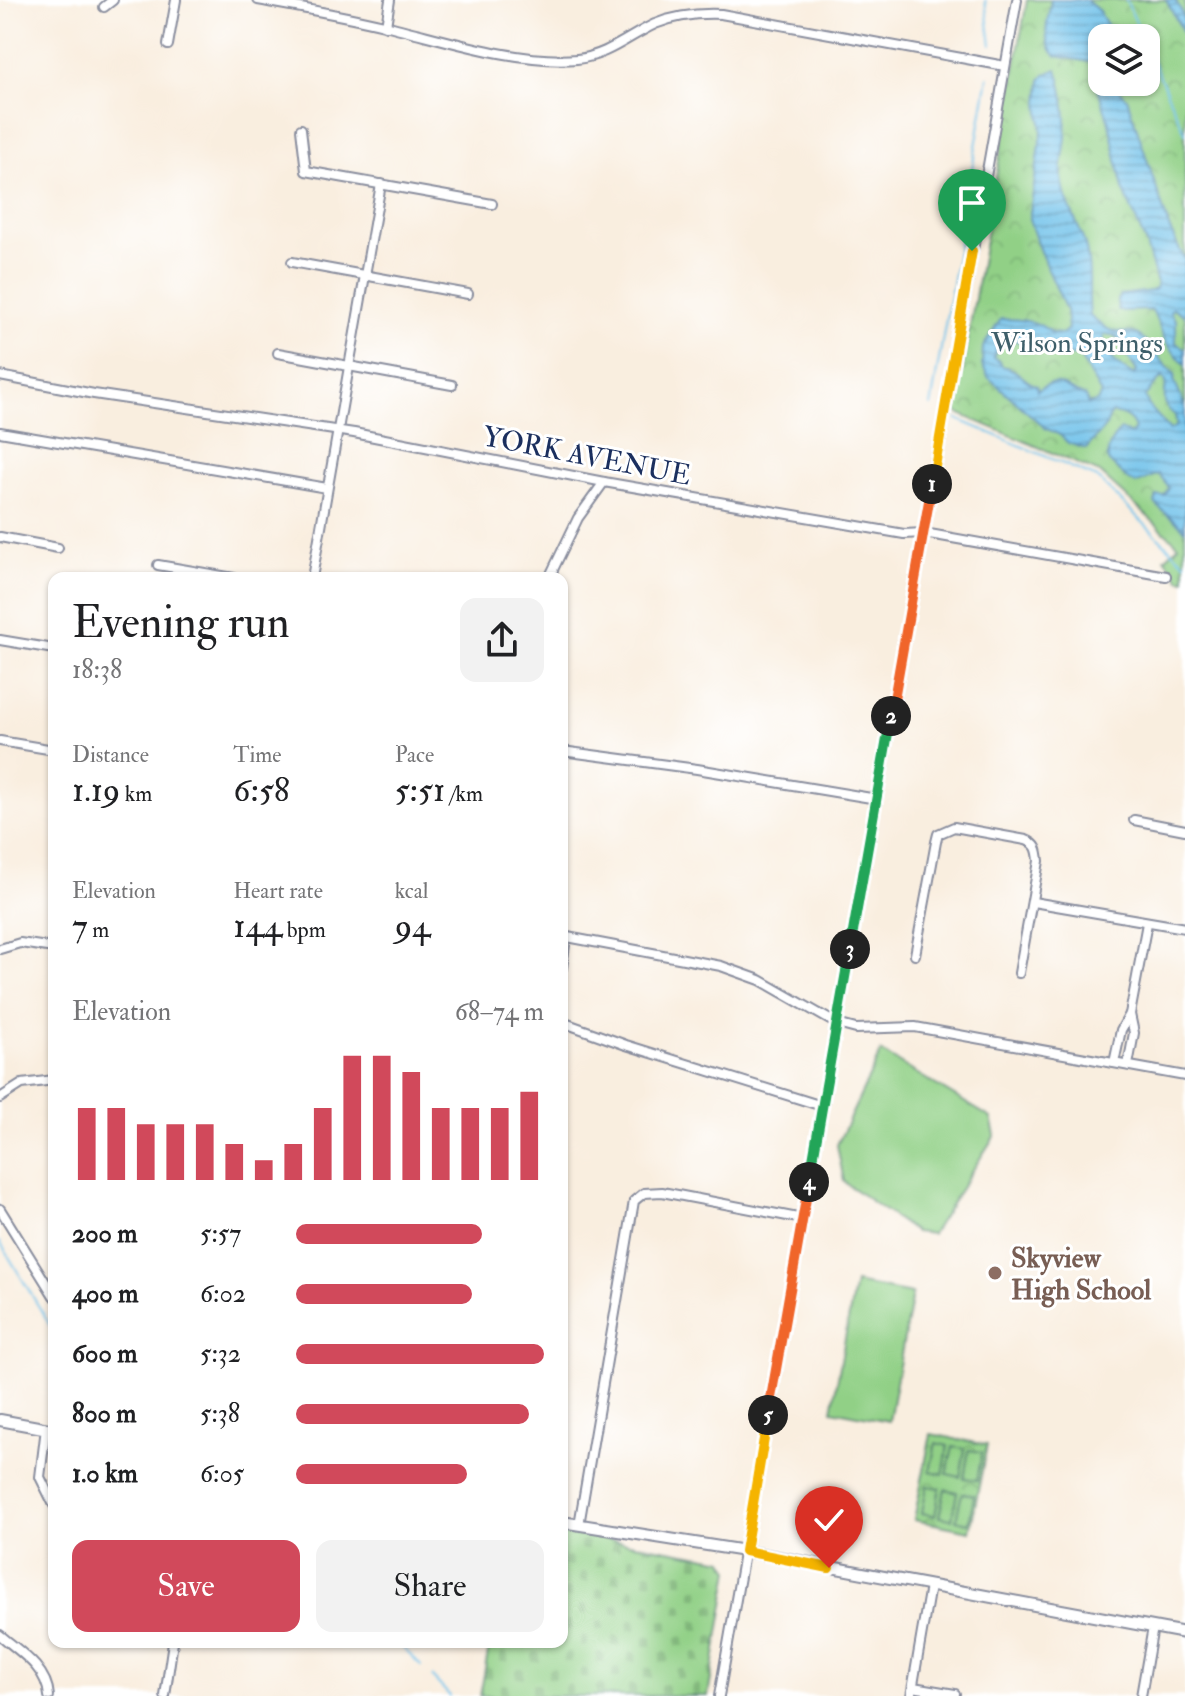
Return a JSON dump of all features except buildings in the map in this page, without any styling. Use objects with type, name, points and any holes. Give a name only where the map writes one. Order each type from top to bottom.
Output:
[{"type":"main road","points":[[0,1420],[48,1429]]},
{"type":"main road","points":[[568,1523],[745,1551],[1185,1633]]},
{"type":"street","points":[[104,7],[113,0]]},
{"type":"street","points":[[168,45],[176,0]]},
{"type":"street","points":[[258,0],[423,36],[554,60],[582,58],[606,51],[657,24],[692,13],[721,14],[1005,66]]},
{"type":"street","points":[[386,26],[390,0]]},
{"type":"street","points":[[719,1696],[1017,0]]},
{"type":"street","points":[[301,129],[306,171],[492,204]]},
{"type":"street","points":[[313,572],[381,184]]},
{"type":"street","points":[[292,262],[468,294]]},
{"type":"street","points":[[278,353],[452,385]]},
{"type":"street","name":"YORK AVENUE","points":[[0,376],[94,394],[338,430],[604,482],[904,534],[924,533],[1166,576]]},
{"type":"street","points":[[0,432],[327,488]]},
{"type":"street","points":[[552,572],[578,518],[604,482]]},
{"type":"street","points":[[0,537],[58,548]]},
{"type":"street","points":[[158,565],[199,572]]},
{"type":"street","points":[[0,640],[48,648]]},
{"type":"street","points":[[0,741],[48,749]]},
{"type":"street","points":[[568,752],[697,769],[877,799]]},
{"type":"street","points":[[1134,820],[1185,830]]},
{"type":"street","points":[[915,955],[938,834],[954,827],[1026,840],[1038,849],[1033,902],[1019,973]]},
{"type":"street","points":[[1033,902],[1185,928]]},
{"type":"street","points":[[1114,1063],[1121,1030],[1130,1014],[1147,923]]},
{"type":"street","points":[[568,937],[721,966],[760,980],[837,1024],[873,1030],[895,1026],[915,1027],[1185,1076]]},
{"type":"street","points":[[0,949],[20,943],[48,947]]},
{"type":"street","points":[[1128,1065],[1134,1033],[1130,1014]]},
{"type":"street","points":[[568,1024],[822,1106]]},
{"type":"street","points":[[0,1098],[22,1084],[48,1081]]},
{"type":"street","points":[[579,1525],[634,1201],[644,1193],[662,1192],[803,1219]]},
{"type":"street","points":[[0,1209],[48,1286]]},
{"type":"street","points":[[48,1439],[40,1477],[48,1493]]},
{"type":"street","points":[[930,1586],[912,1691],[955,1694]]},
{"type":"street","points":[[1141,1696],[1153,1627]]},
{"type":"street","points":[[0,1635],[41,1671],[47,1680],[49,1696]]},
{"type":"street","points":[[165,1696],[172,1648]]},
{"type":"green space","name":"Wilson Springs","points":[[1027,0],[1185,0],[1185,580],[1180,579],[1165,558],[1179,545],[1100,473],[955,412]]},
{"type":"green space","points":[[881,1052],[991,1118],[995,1135],[932,1234],[915,1232],[844,1182],[837,1145]]},
{"type":"green space","points":[[855,1283],[912,1294],[889,1421],[832,1410]]},
{"type":"green space","points":[[931,1434],[987,1445],[970,1531],[914,1520]]},
{"type":"green space","points":[[936,1443],[948,1446],[943,1474],[930,1471]]},
{"type":"green space","points":[[953,1447],[965,1449],[960,1477],[947,1474]]},
{"type":"green space","points":[[969,1450],[982,1452],[977,1480],[964,1478]]},
{"type":"green space","points":[[927,1486],[940,1488],[935,1516],[922,1513]]},
{"type":"green space","points":[[945,1489],[957,1492],[952,1519],[939,1517]]},
{"type":"green space","points":[[962,1493],[974,1495],[969,1523],[956,1520]]},
{"type":"green space","points":[[568,1532],[724,1560],[730,1570],[708,1696],[480,1696],[489,1648],[568,1648]]},
{"type":"water","points":[[1051,0],[1086,0],[1099,11],[1107,24],[1088,24],[1088,62],[1056,56],[1048,43],[1046,30]]},
{"type":"water","points":[[1166,0],[1175,0],[1180,9],[1185,36]]},
{"type":"water","points":[[1057,69],[1063,94],[1066,129],[1062,179],[1086,249],[1090,316],[1109,330],[1141,337],[1175,374],[1174,380],[1185,408],[1185,530],[1155,503],[1157,496],[1164,496],[1169,488],[1158,474],[1136,484],[1108,461],[1109,447],[1115,437],[1121,430],[1131,435],[1135,429],[1129,419],[1111,413],[1106,426],[1086,449],[1068,443],[1045,428],[988,377],[982,365],[983,347],[1001,319],[1034,323],[1051,333],[1062,334],[1068,329],[1066,310],[1029,219],[1042,132],[1039,103],[1041,80]],"holes":[[[1104,334],[1113,335],[1129,347],[1126,354],[1137,371],[1135,375],[1112,359],[1105,347]],[[1015,340],[1051,357],[1067,354],[1080,357],[1101,394],[1097,402],[1088,404],[1085,396],[1056,383],[1037,391],[1037,386],[993,358],[999,343]],[[1162,377],[1166,381],[1166,404],[1175,415],[1177,425],[1170,430],[1149,406],[1145,396]]]},
{"type":"water","points":[[1100,96],[1125,96],[1170,230],[1185,260],[1185,316],[1173,308],[1170,312],[1176,321],[1176,343],[1185,349],[1185,365],[1167,344],[1152,310],[1118,311],[1117,300],[1121,295],[1151,291],[1157,283],[1145,241],[1123,189]]},
{"type":"waterway","points":[[985,0],[991,45]]},
{"type":"waterway","points":[[1126,0],[1137,24]]},
{"type":"waterway","points":[[931,406],[988,77]]},
{"type":"waterway","points":[[1160,77],[1185,133]]},
{"type":"waterway","points":[[957,419],[1097,478],[1185,563]]},
{"type":"waterway","points":[[0,1242],[48,1322]]},
{"type":"waterway","points":[[403,1648],[421,1666]]},
{"type":"waterway","points":[[432,1677],[450,1696]]},
{"type":"place","name":"Skyview High School","points":[[995,1273]]},
{"type":"route","points":[[829,1568],[745,1551],[972,251]]}]
